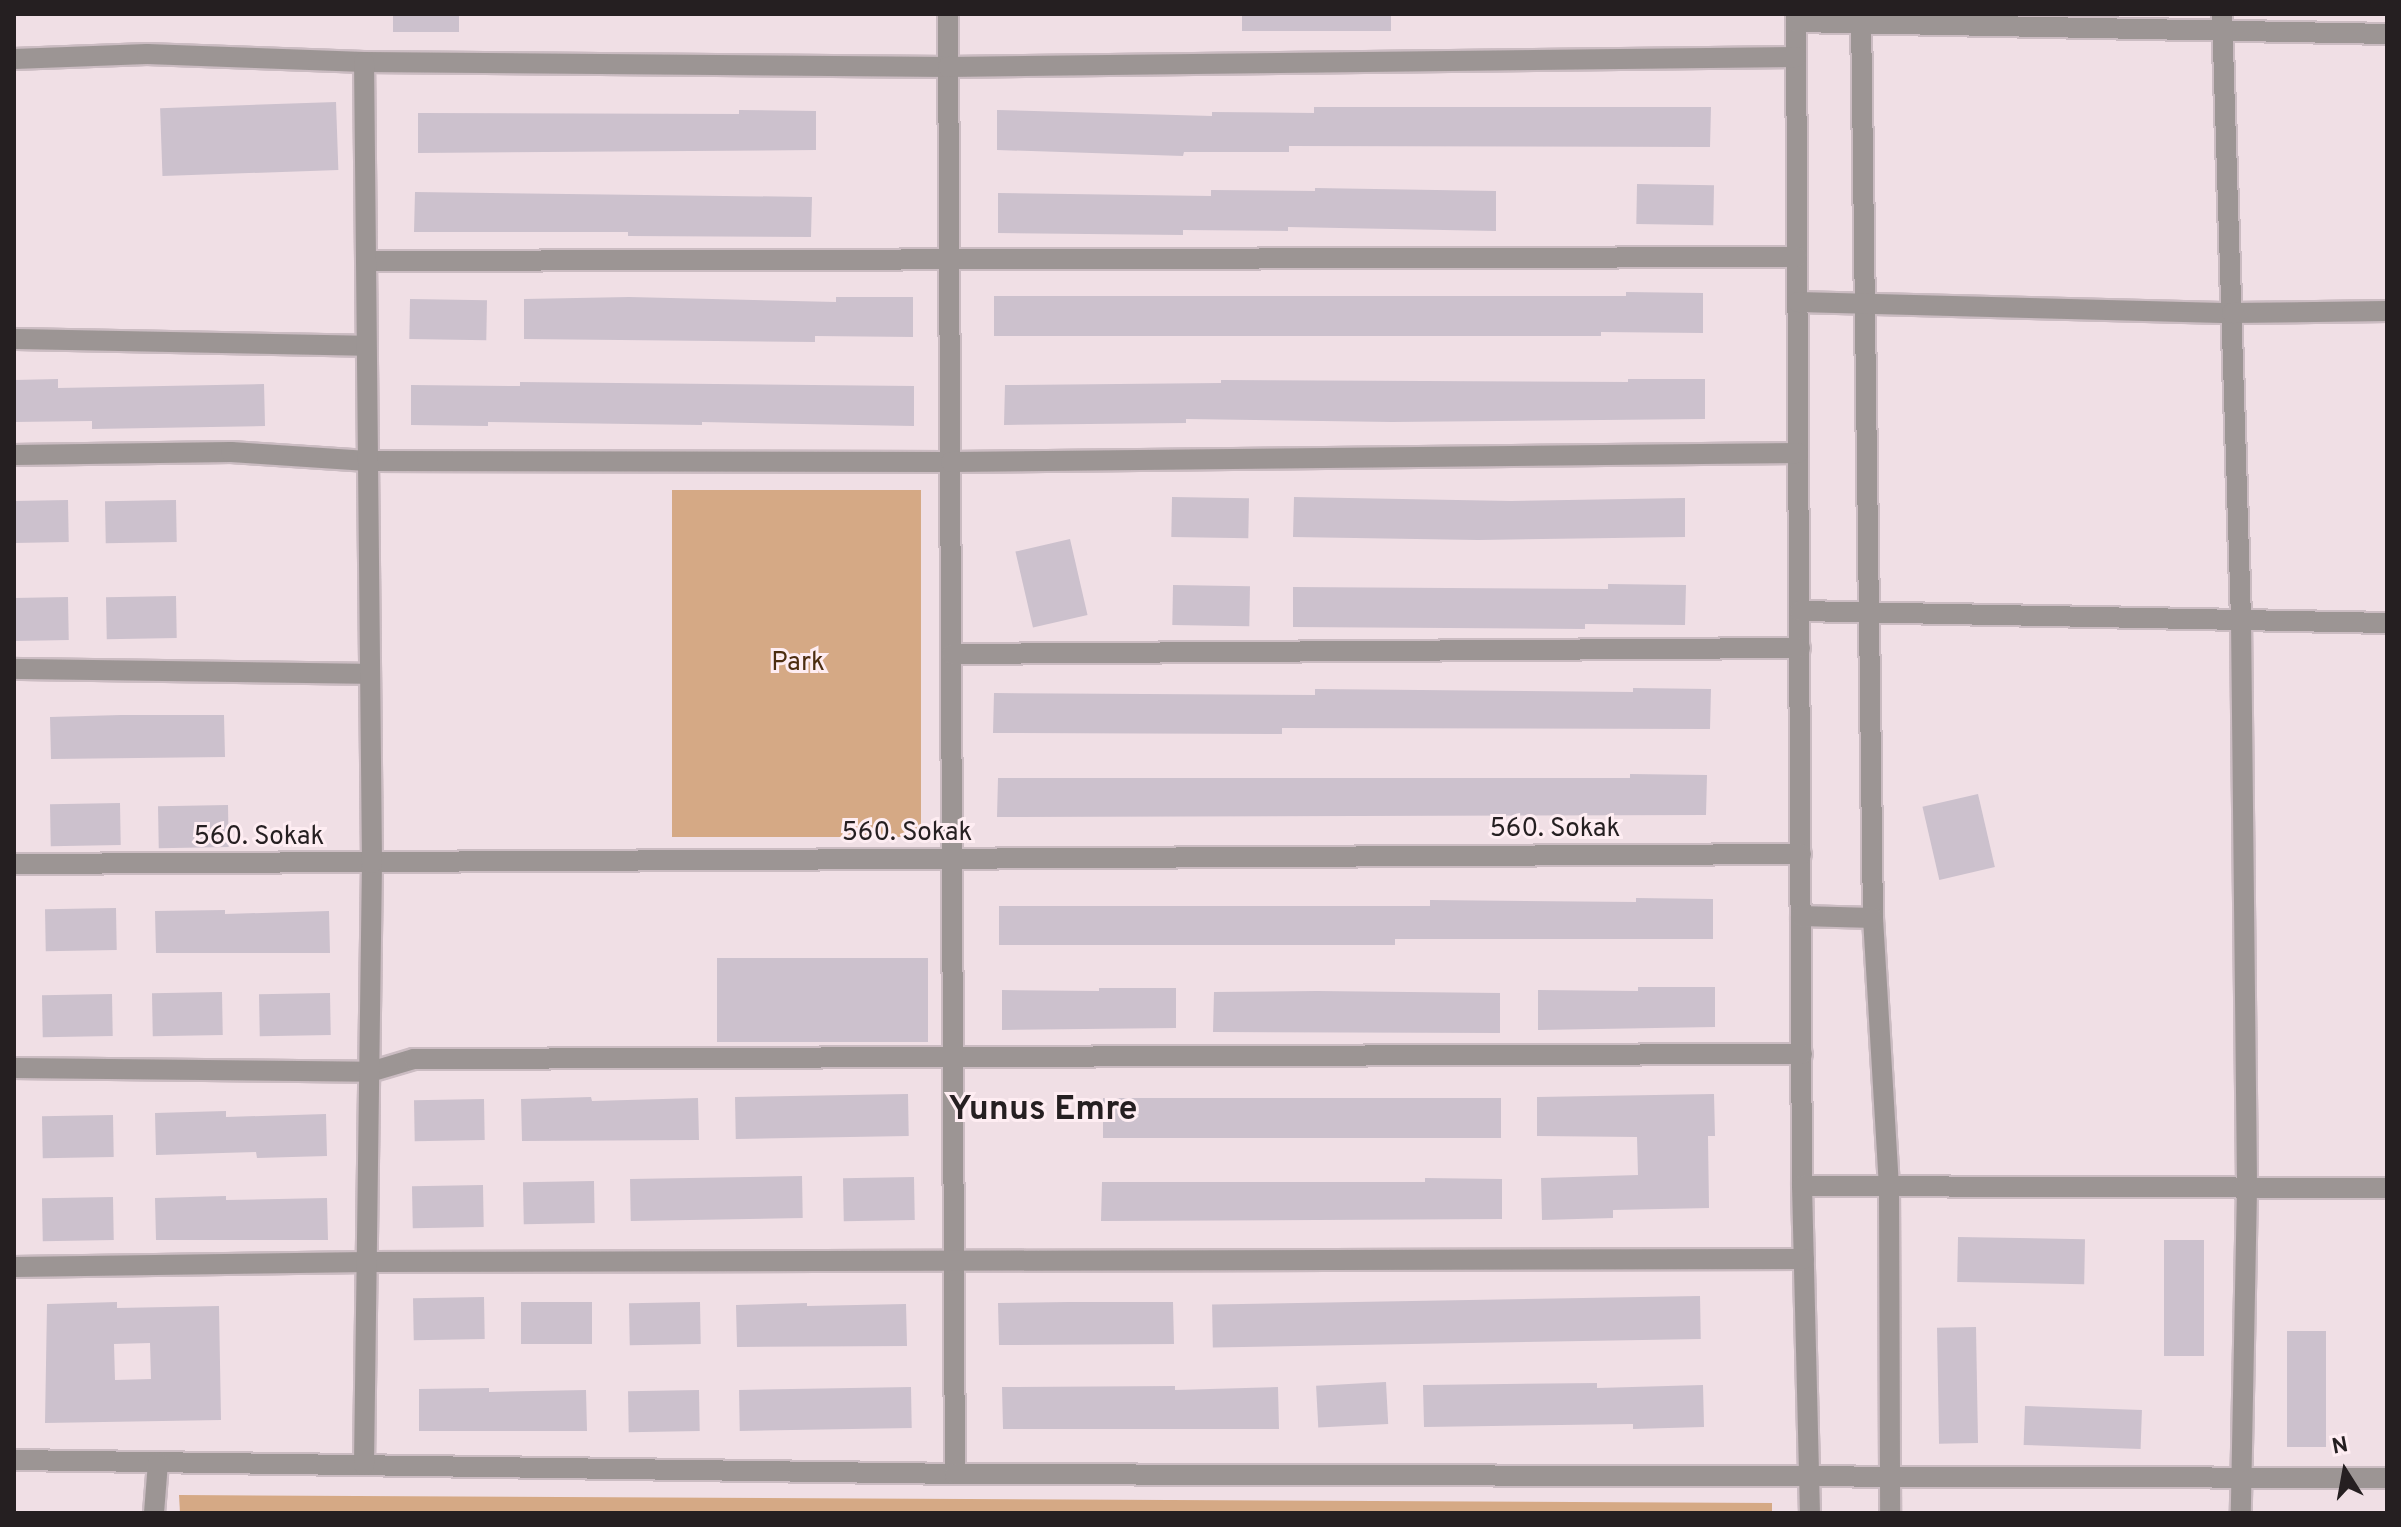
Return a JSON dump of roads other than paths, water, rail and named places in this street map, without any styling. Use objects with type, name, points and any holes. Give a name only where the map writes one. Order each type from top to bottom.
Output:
[{"type":"street","points":[[948,14],[955,1474]]},
{"type":"street","points":[[1810,1513],[1802,1186],[1796,18],[2222,22],[2387,34]]},
{"type":"street","points":[[1861,19],[1867,303],[1867,612],[1873,918],[1889,1186],[1890,1513]]},
{"type":"street","points":[[2222,22],[2241,620],[2247,1188],[2241,1513]]},
{"type":"street","points":[[14,59],[147,54],[364,62],[948,67],[1796,57]]},
{"type":"street","points":[[364,62],[372,863],[364,1465]]},
{"type":"street","points":[[366,261],[1797,257]]},
{"type":"street","points":[[1798,302],[2232,313],[2387,311]]},
{"type":"street","points":[[14,339],[366,346]]},
{"type":"street","points":[[14,455],[231,452],[368,461],[951,462],[1798,453]]},
{"type":"street","points":[[1800,611],[2387,623]]},
{"type":"street","points":[[952,654],[1800,648]]},
{"type":"street","points":[[14,669],[368,674]]},
{"type":"street","name":"560. Sokak","points":[[14,864],[1801,854]]},
{"type":"street","points":[[1801,916],[1873,918]]},
{"type":"street","points":[[14,1068],[370,1072],[414,1059],[1802,1054]]},
{"type":"street","points":[[1802,1186],[2387,1188]]},
{"type":"street","points":[[14,1267],[367,1262],[1804,1259]]},
{"type":"street","points":[[14,1460],[955,1474],[1891,1474],[2387,1478]]},
{"type":"street","points":[[154,1513],[158,1462]]},
{"type":"district","name":"Yunus Emre","points":[[1043,1111]]},
{"type":"park label","name":"Park","points":[[798,664]]}]
